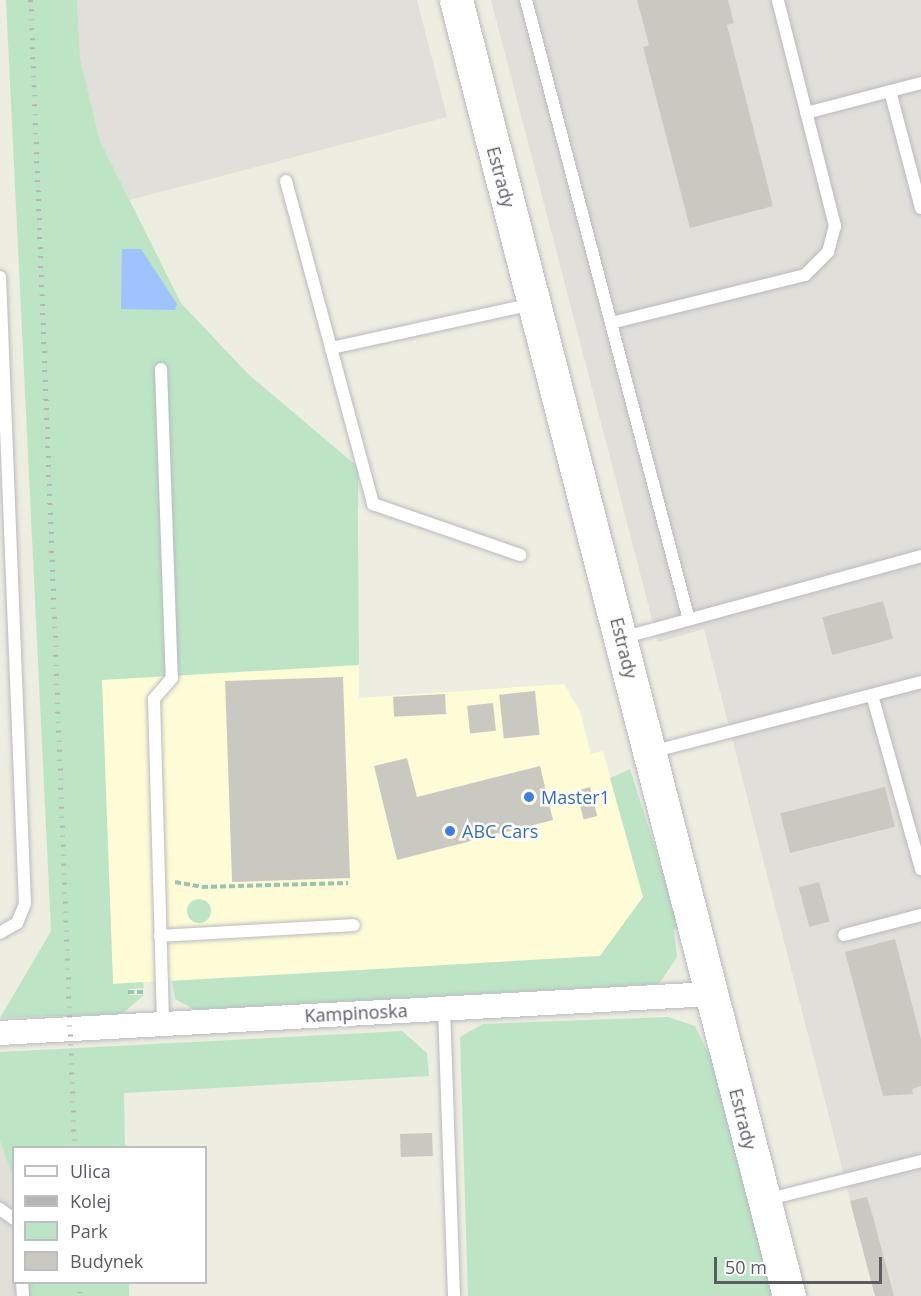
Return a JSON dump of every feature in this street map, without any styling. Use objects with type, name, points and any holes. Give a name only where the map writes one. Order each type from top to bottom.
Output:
[{"type":"main road","name":"Estrady","points":[[456,0],[622,638],[789,1296]]},
{"type":"street","name":"Kampinoska","points":[[0,1033],[711,994]]},
{"type":"lane","points":[[526,0],[688,616]]},
{"type":"lane","points":[[611,323],[805,275],[828,252],[835,226],[778,0]]},
{"type":"lane","points":[[806,113],[921,83]]},
{"type":"lane","points":[[890,91],[921,208]]},
{"type":"lane","points":[[286,181],[373,504],[520,555]]},
{"type":"lane","points":[[0,277],[25,903],[16,923],[0,933]]},
{"type":"lane","points":[[331,348],[534,304]]},
{"type":"lane","points":[[161,369],[172,678],[154,699],[163,1024]]},
{"type":"lane","points":[[622,638],[688,616],[921,556]]},
{"type":"lane","points":[[650,752],[921,682]]},
{"type":"lane","points":[[872,695],[921,869]]},
{"type":"lane","points":[[844,936],[921,915]]},
{"type":"lane","points":[[160,936],[354,925]]},
{"type":"lane","points":[[444,1009],[454,1296]]},
{"type":"lane","points":[[764,1200],[921,1161]]},
{"type":"path","points":[[158,879],[202,887],[348,883]]},
{"type":"shaded area","points":[[77,0],[417,0],[447,117],[126,201],[100,141],[80,58]]},
{"type":"shaded area","points":[[491,0],[921,0],[921,1296],[875,1296],[704,629],[658,642]]},
{"type":"shaded area","points":[[100,141],[181,303],[359,508],[359,698],[564,684],[580,711],[591,754],[603,751],[644,897],[600,956],[113,984],[99,621]]},
{"type":"shaded area","points":[[0,1141],[12,1175],[12,1284],[26,1284],[27,1296],[0,1296]]},
{"type":"green space","points":[[6,0],[77,0],[80,58],[100,141],[181,303],[248,374],[358,467],[359,665],[102,680],[113,984],[143,982],[144,988],[129,989],[129,995],[144,995],[122,1014],[0,1018],[51,931]]},
{"type":"green space","points":[[630,769],[680,927],[674,929],[677,957],[659,984],[195,1010],[175,999],[172,981],[600,956],[643,897],[610,778]]},
{"type":"green space","points":[[199,899],[207,903],[211,911],[207,919],[199,923],[191,919],[187,911],[191,903]]},
{"type":"green space","points":[[668,1017],[695,1026],[708,1053],[714,1052],[776,1296],[468,1296],[460,1037],[483,1024]]},
{"type":"green space","points":[[402,1031],[427,1053],[429,1076],[124,1093],[125,1146],[12,1146],[12,1175],[0,1141],[0,1052]]},
{"type":"green space","points":[[26,1284],[129,1284],[129,1296],[26,1296]]},
{"type":"water","points":[[122,249],[141,249],[177,304],[175,310],[121,309]]},
{"type":"building","points":[[637,0],[728,0],[734,23],[727,25],[773,206],[690,228],[643,47],[649,45]]},
{"type":"building","points":[[883,601],[893,639],[832,655],[822,617]]},
{"type":"building","points":[[343,677],[350,878],[232,882],[225,681]]},
{"type":"building","points":[[535,691],[540,735],[504,739],[499,695]]},
{"type":"building","points":[[445,694],[446,714],[394,717],[393,697]]},
{"type":"building","points":[[493,703],[496,731],[470,734],[467,706]]},
{"type":"building","points":[[407,758],[417,797],[540,766],[553,820],[397,860],[374,766]]},
{"type":"building","points":[[590,787],[597,816],[584,819],[576,790]]},
{"type":"building","points":[[885,787],[895,827],[790,853],[780,813]]},
{"type":"building","points":[[819,882],[830,922],[809,927],[799,887]]},
{"type":"building","points":[[895,939],[921,1039],[921,1086],[912,1089],[913,1094],[883,1096],[845,952]]},
{"type":"building","points":[[432,1133],[433,1156],[401,1157],[400,1134]]},
{"type":"building","points":[[867,1197],[894,1296],[875,1296],[850,1201]]},
{"type":"railway","points":[[31,0],[75,1146]]},
{"type":"railway","points":[[80,1284],[81,1296]]},
{"type":"place","name":"Master1","points":[[529,797]]},
{"type":"place","name":"ABC Cars","points":[[450,831]]}]
